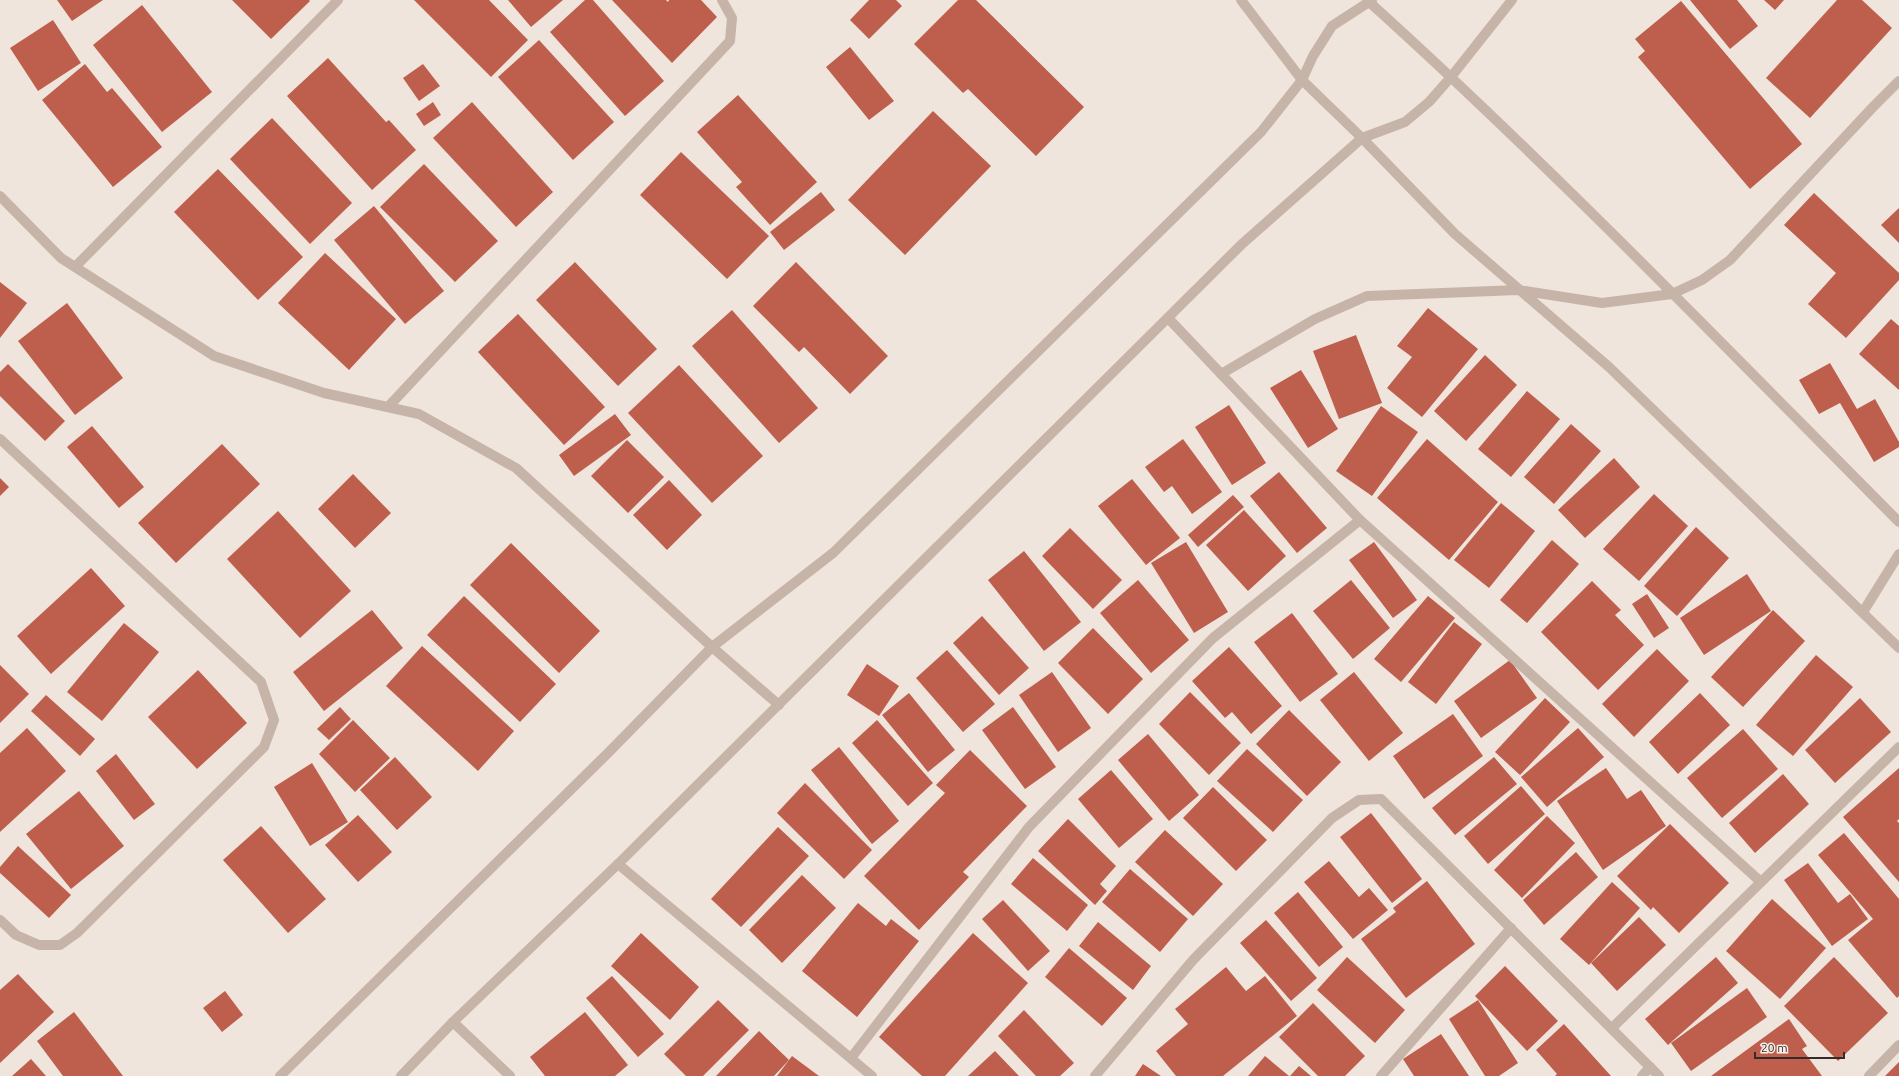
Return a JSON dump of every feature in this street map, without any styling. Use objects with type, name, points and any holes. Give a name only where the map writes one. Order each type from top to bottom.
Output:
[{"type":"street","points":[[75,267],[338,0]]},
{"type":"street","points":[[388,407],[730,41],[732,18],[722,0]]},
{"type":"street","points":[[1241,0],[1302,80],[1362,138],[1456,234],[1518,290],[1610,367],[1899,648]]},
{"type":"street","points":[[401,1076],[454,1022],[618,864],[779,705],[1242,244],[1362,138],[1405,122],[1429,102],[1451,77],[1512,0]]},
{"type":"street","points":[[280,1076],[602,758],[712,647],[833,553],[1261,132],[1302,80],[1313,56],[1332,26],[1369,1],[1451,77],[1672,294],[1899,522]]},
{"type":"street","points":[[1221,374],[1315,319],[1367,296],[1518,290],[1602,303],[1672,294],[1702,280],[1730,260],[1872,107],[1899,81]]},
{"type":"street","points":[[0,196],[61,258],[214,356],[324,393],[420,414],[516,468],[712,647],[779,705]]},
{"type":"street","points":[[1168,318],[1360,520],[1761,882]]},
{"type":"street","points":[[0,439],[262,682],[274,720],[264,747],[77,934],[60,944],[39,945],[16,936],[0,920]]},
{"type":"street","points":[[851,1058],[1029,827],[1213,638],[1360,520]]},
{"type":"street","points":[[1863,612],[1899,554]]},
{"type":"street","points":[[1612,1028],[1899,747]]},
{"type":"street","points":[[1095,1076],[1193,960],[1332,818],[1359,800],[1381,799],[1659,1076]]},
{"type":"street","points":[[618,864],[872,1076]]},
{"type":"street","points":[[1381,1076],[1511,928]]},
{"type":"street","points":[[454,1022],[510,1076]]},
{"type":"street","points":[[1869,1076],[1899,1045]]},
{"type":"street","points":[[1642,1076],[1650,1067]]},
{"type":"building","points":[[57,0],[103,0],[72,21]]},
{"type":"building","points":[[232,0],[309,0],[310,1],[271,39]]},
{"type":"building","points":[[414,0],[489,0],[528,40],[491,77]]},
{"type":"building","points":[[508,0],[563,0],[531,27]]},
{"type":"building","points":[[585,0],[593,0],[664,81],[625,116],[550,32]]},
{"type":"building","points":[[612,0],[666,0],[668,2],[669,0],[701,0],[717,17],[672,63]]},
{"type":"building","points":[[869,0],[896,0],[902,6],[869,39],[850,20]]},
{"type":"building","points":[[958,0],[976,0],[1084,107],[1036,156],[968,89],[963,93],[914,44]]},
{"type":"building","points":[[1690,0],[1737,0],[1758,26],[1730,49]]},
{"type":"building","points":[[1764,0],[1784,0],[1775,10]]},
{"type":"building","points":[[1837,0],[1862,0],[1892,28],[1810,118],[1766,78]]},
{"type":"building","points":[[1681,1],[1802,144],[1750,189],[1638,57],[1645,51],[1635,39]]},
{"type":"building","points":[[142,5],[212,92],[162,132],[93,45]]},
{"type":"building","points":[[53,20],[81,63],[38,91],[10,48]]},
{"type":"building","points":[[539,40],[614,122],[573,160],[498,77]]},
{"type":"building","points":[[850,47],[894,101],[869,120],[826,67]]},
{"type":"building","points":[[328,58],[386,122],[389,120],[416,150],[372,190],[287,96]]},
{"type":"building","points":[[85,64],[107,92],[112,88],[162,147],[113,187],[42,100]]},
{"type":"building","points":[[423,64],[440,86],[419,101],[403,78]]},
{"type":"building","points":[[738,95],[817,182],[770,225],[736,187],[742,182],[697,132]]},
{"type":"building","points":[[433,102],[441,115],[424,126],[416,114]]},
{"type":"building","points":[[472,102],[553,192],[516,227],[433,138]]},
{"type":"building","points":[[933,111],[991,166],[905,255],[848,200]]},
{"type":"building","points":[[272,118],[352,203],[310,244],[230,159]]},
{"type":"building","points":[[681,152],[769,236],[727,279],[640,195]]},
{"type":"building","points":[[424,164],[498,241],[455,282],[380,207]]},
{"type":"building","points":[[218,169],[303,257],[258,300],[174,212]]},
{"type":"building","points":[[821,192],[835,210],[784,250],[770,232]]},
{"type":"building","points":[[1814,193],[1899,273],[1899,280],[1846,338],[1808,304],[1836,273],[1784,225]]},
{"type":"building","points":[[374,206],[444,291],[405,324],[334,240]]},
{"type":"building","points":[[1899,208],[1899,243],[1881,225]]},
{"type":"building","points":[[325,253],[396,319],[349,370],[278,303]]},
{"type":"building","points":[[575,262],[657,349],[618,386],[536,300]]},
{"type":"building","points":[[796,262],[888,356],[850,394],[804,347],[799,352],[753,306]]},
{"type":"building","points":[[0,282],[27,303],[0,338]]},
{"type":"building","points":[[67,303],[123,378],[75,415],[18,341]]},
{"type":"building","points":[[1428,308],[1478,349],[1422,417],[1387,388],[1412,357],[1397,346]]},
{"type":"building","points":[[732,310],[818,408],[779,443],[692,346]]},
{"type":"building","points":[[518,314],[605,407],[564,445],[478,352]]},
{"type":"building","points":[[1891,319],[1899,326],[1899,390],[1859,354]]},
{"type":"building","points":[[1356,335],[1382,403],[1339,419],[1313,351]]},
{"type":"building","points":[[1485,355],[1517,385],[1466,441],[1434,411]]},
{"type":"building","points":[[1830,363],[1857,409],[1875,399],[1899,442],[1899,447],[1874,462],[1840,403],[1819,414],[1799,380]]},
{"type":"building","points":[[8,364],[65,421],[45,441],[0,396],[0,372]]},
{"type":"building","points":[[679,365],[763,456],[712,503],[628,413]]},
{"type":"building","points":[[1301,370],[1338,429],[1308,448],[1270,388]]},
{"type":"building","points":[[1527,391],[1560,419],[1511,477],[1478,449]]},
{"type":"building","points":[[1229,405],[1266,463],[1232,485],[1195,427]]},
{"type":"building","points":[[1381,406],[1418,432],[1372,496],[1336,471]]},
{"type":"building","points":[[615,414],[631,435],[574,476],[559,455]]},
{"type":"building","points":[[1571,424],[1601,451],[1554,504],[1524,477]]},
{"type":"building","points":[[92,426],[144,487],[119,508],[67,447]]},
{"type":"building","points":[[1183,439],[1222,492],[1192,514],[1172,486],[1164,492],[1145,467]]},
{"type":"building","points":[[1427,439],[1498,502],[1449,560],[1377,498]]},
{"type":"building","points":[[627,440],[664,477],[628,513],[591,476]]},
{"type":"building","points":[[222,444],[260,484],[176,563],[138,523]]},
{"type":"building","points":[[1614,458],[1640,487],[1585,538],[1558,510]]},
{"type":"building","points":[[1279,472],[1327,528],[1297,553],[1250,496]]},
{"type":"building","points":[[353,474],[391,513],[355,548],[318,509]]},
{"type":"building","points":[[0,478],[9,487],[0,496]]},
{"type":"building","points":[[1132,479],[1180,538],[1146,565],[1098,506]]},
{"type":"building","points":[[669,480],[702,515],[667,550],[633,515]]},
{"type":"building","points":[[1654,494],[1688,526],[1639,581],[1603,549]]},
{"type":"building","points":[[1233,495],[1244,507],[1198,547],[1188,535]]},
{"type":"building","points":[[1501,503],[1535,531],[1489,588],[1454,560]]},
{"type":"building","points":[[1244,510],[1286,556],[1248,591],[1206,545]]},
{"type":"building","points":[[278,511],[351,591],[300,638],[227,559]]},
{"type":"building","points":[[1696,527],[1729,558],[1677,616],[1644,586]]},
{"type":"building","points":[[1070,528],[1122,580],[1093,609],[1042,556]]},
{"type":"building","points":[[1552,540],[1579,564],[1527,623],[1500,600]]},
{"type":"building","points":[[1186,542],[1228,612],[1194,633],[1151,563]]},
{"type":"building","points":[[1374,542],[1417,600],[1393,618],[1349,560]]},
{"type":"building","points":[[511,543],[600,631],[559,673],[470,585]]},
{"type":"building","points":[[1024,551],[1081,622],[1044,651],[988,580]]},
{"type":"building","points":[[91,568],[125,606],[51,674],[17,636]]},
{"type":"building","points":[[1747,574],[1771,611],[1704,655],[1680,618]]},
{"type":"building","points":[[1138,580],[1189,640],[1151,673],[1100,613]]},
{"type":"building","points":[[1351,580],[1390,628],[1353,659],[1313,611]]},
{"type":"building","points":[[1592,581],[1621,610],[1615,615],[1644,645],[1598,690],[1541,632]]},
{"type":"building","points":[[1647,594],[1669,628],[1654,638],[1632,604]]},
{"type":"building","points":[[464,596],[556,684],[520,722],[427,635]]},
{"type":"building","points":[[1428,596],[1455,618],[1401,682],[1374,659]]},
{"type":"building","points":[[372,610],[403,648],[324,711],[293,672]]},
{"type":"building","points":[[1773,610],[1805,641],[1743,707],[1711,677]]},
{"type":"building","points":[[1292,613],[1338,674],[1300,702],[1254,642]]},
{"type":"building","points":[[982,616],[1029,668],[999,695],[953,643]]},
{"type":"building","points":[[1454,622],[1482,644],[1436,704],[1408,682]]},
{"type":"building","points":[[124,623],[159,652],[102,721],[67,692]]},
{"type":"building","points":[[1093,628],[1143,679],[1108,714],[1058,663]]},
{"type":"building","points":[[422,646],[514,731],[478,771],[386,686]]},
{"type":"building","points":[[1229,647],[1282,706],[1251,734],[1232,712],[1225,718],[1192,681]]},
{"type":"building","points":[[1657,649],[1689,681],[1634,737],[1602,704]]},
{"type":"building","points":[[947,650],[995,704],[963,732],[916,678]]},
{"type":"building","points":[[1816,655],[1853,687],[1793,756],[1756,725]]},
{"type":"building","points":[[1510,660],[1537,698],[1481,738],[1454,701]]},
{"type":"building","points":[[867,664],[899,686],[879,716],[847,695]]},
{"type":"building","points":[[0,665],[29,694],[0,723]]},
{"type":"building","points":[[198,670],[247,723],[197,769],[148,717]]},
{"type":"building","points":[[1052,672],[1091,728],[1058,752],[1019,695]]},
{"type":"building","points":[[1354,672],[1403,733],[1369,761],[1320,700]]},
{"type":"building","points":[[1190,692],[1241,743],[1209,775],[1159,724]]},
{"type":"building","points":[[909,693],[955,750],[928,772],[882,715]]},
{"type":"building","points":[[1700,693],[1730,725],[1678,774],[1649,742]]},
{"type":"building","points":[[46,695],[95,739],[80,756],[31,711]]},
{"type":"building","points":[[1545,698],[1570,722],[1520,775],[1495,752]]},
{"type":"building","points":[[1860,698],[1891,732],[1835,783],[1805,750]]},
{"type":"building","points":[[340,707],[351,719],[329,740],[317,729]]},
{"type":"building","points":[[1013,707],[1056,767],[1025,789],[982,730]]},
{"type":"building","points":[[1289,710],[1341,762],[1307,796],[1256,744]]},
{"type":"building","points":[[1453,714],[1483,756],[1424,799],[1393,756]]},
{"type":"building","points":[[353,720],[390,758],[355,792],[319,754]]},
{"type":"building","points":[[877,720],[933,783],[908,806],[852,743]]},
{"type":"building","points":[[27,728],[66,771],[0,832],[0,753]]},
{"type":"building","points":[[1578,728],[1604,757],[1547,807],[1521,777]]},
{"type":"building","points":[[1743,729],[1778,769],[1722,818],[1687,778]]},
{"type":"building","points":[[1148,734],[1199,795],[1169,821],[1118,760]]},
{"type":"building","points":[[839,747],[899,821],[872,844],[811,770]]},
{"type":"building","points":[[1247,749],[1303,800],[1273,832],[1217,781]]},
{"type":"building","points":[[970,750],[1027,806],[963,872],[969,877],[919,930],[864,876],[945,793],[936,785]]},
{"type":"building","points":[[116,754],[155,804],[134,820],[96,771]]},
{"type":"building","points":[[395,757],[432,797],[397,830],[360,790]]},
{"type":"building","points":[[1494,757],[1517,784],[1455,835],[1432,808]]},
{"type":"building","points":[[312,763],[348,822],[310,846],[274,787]]},
{"type":"building","points":[[1606,768],[1627,799],[1641,790],[1666,826],[1603,870],[1557,801]]},
{"type":"building","points":[[1899,768],[1899,819],[1897,821],[1899,823],[1899,882],[1843,817]]},
{"type":"building","points":[[1111,770],[1153,819],[1119,848],[1078,799]]},
{"type":"building","points":[[1783,774],[1809,804],[1755,853],[1729,823]]},
{"type":"building","points":[[805,783],[872,850],[844,879],[777,813]]},
{"type":"building","points":[[1521,786],[1545,814],[1488,864],[1464,836]]},
{"type":"building","points":[[1213,787],[1267,840],[1236,871],[1183,818]]},
{"type":"building","points":[[79,791],[124,846],[71,889],[26,834]]},
{"type":"building","points":[[1371,813],[1422,879],[1392,903],[1340,837]]},
{"type":"building","points":[[358,815],[392,852],[358,882],[325,845]]},
{"type":"building","points":[[1547,816],[1575,843],[1522,898],[1494,870]]},
{"type":"building","points":[[1068,819],[1116,866],[1100,884],[1107,891],[1095,905],[1038,851]]},
{"type":"building","points":[[1670,824],[1729,883],[1679,933],[1653,907],[1651,910],[1617,876]]},
{"type":"building","points":[[261,826],[326,899],[288,933],[223,860]]},
{"type":"building","points":[[778,827],[809,856],[741,927],[711,899]]},
{"type":"building","points":[[1165,830],[1223,884],[1193,916],[1135,862]]},
{"type":"building","points":[[1844,833],[1899,899],[1899,996],[1897,998],[1848,940],[1873,919],[1818,855]]},
{"type":"building","points":[[18,846],[71,895],[49,918],[0,873],[0,867]]},
{"type":"building","points":[[1576,852],[1598,877],[1544,925],[1523,900]]},
{"type":"building","points":[[1033,858],[1088,905],[1067,931],[1011,884]]},
{"type":"building","points":[[1329,861],[1359,897],[1369,888],[1388,910],[1353,939],[1304,882]]},
{"type":"building","points":[[1808,863],[1838,903],[1850,894],[1868,919],[1832,946],[1784,880]]},
{"type":"building","points":[[1130,869],[1188,919],[1160,952],[1102,902]]},
{"type":"building","points":[[802,875],[836,908],[782,963],[749,930]]},
{"type":"building","points":[[1427,881],[1475,944],[1406,998],[1361,939],[1396,912],[1393,908]]},
{"type":"building","points":[[1612,882],[1640,908],[1589,965],[1560,939]]},
{"type":"building","points":[[1298,892],[1343,947],[1319,967],[1274,913]]},
{"type":"building","points":[[1772,899],[1826,948],[1780,999],[1726,951]]},
{"type":"building","points":[[1003,900],[1050,951],[1028,971],[982,919]]},
{"type":"building","points":[[858,903],[886,926],[891,919],[919,941],[857,1017],[802,971]]},
{"type":"building","points":[[1639,917],[1666,945],[1617,991],[1591,963]]},
{"type":"building","points":[[1266,920],[1317,978],[1291,1001],[1240,943]]},
{"type":"building","points":[[1098,922],[1151,966],[1133,990],[1079,946]]},
{"type":"building","points":[[641,933],[699,987],[670,1020],[611,966]]},
{"type":"building","points":[[973,933],[1028,983],[945,1076],[922,1076],[879,1037]]},
{"type":"building","points":[[1069,948],[1127,998],[1102,1026],[1045,977]]},
{"type":"building","points":[[1347,957],[1405,1010],[1375,1043],[1317,990]]},
{"type":"building","points":[[1716,957],[1738,983],[1668,1045],[1645,1019]]},
{"type":"building","points":[[1834,957],[1888,1013],[1838,1061],[1784,1006]]},
{"type":"building","points":[[1505,966],[1558,1021],[1527,1051],[1475,996]]},
{"type":"building","points":[[1226,967],[1246,991],[1265,976],[1297,1016],[1223,1076],[1176,1076],[1156,1051],[1188,1024],[1175,1009]]},
{"type":"building","points":[[18,974],[54,1012],[0,1063],[0,990]]},
{"type":"building","points":[[612,976],[664,1034],[638,1057],[586,998]]},
{"type":"building","points":[[1747,988],[1767,1017],[1691,1071],[1671,1043]]},
{"type":"building","points":[[225,991],[243,1015],[222,1032],[203,1008]]},
{"type":"building","points":[[718,1000],[749,1030],[703,1076],[686,1076],[664,1054]]},
{"type":"building","points":[[1478,1000],[1518,1063],[1499,1076],[1485,1076],[1449,1019]]},
{"type":"building","points":[[1313,1003],[1365,1056],[1345,1076],[1318,1076],[1279,1037]]},
{"type":"building","points":[[1024,1010],[1074,1063],[1060,1076],[1036,1076],[998,1036]]},
{"type":"building","points":[[74,1012],[123,1076],[63,1076],[37,1041]]},
{"type":"building","points":[[585,1012],[628,1065],[615,1076],[545,1076],[530,1057]]},
{"type":"building","points":[[1789,1019],[1807,1046],[1802,1049],[1822,1076],[1711,1076]]},
{"type":"building","points":[[1564,1024],[1611,1076],[1555,1076],[1557,1074],[1536,1050]]},
{"type":"building","points":[[759,1031],[789,1060],[774,1076],[716,1076]]},
{"type":"building","points":[[1441,1034],[1469,1076],[1414,1076],[1403,1059]]},
{"type":"building","points":[[995,1051],[1019,1076],[968,1076]]},
{"type":"building","points":[[792,1056],[819,1076],[777,1076]]},
{"type":"building","points":[[1265,1056],[1289,1076],[1248,1076]]},
{"type":"building","points":[[31,1059],[46,1076],[12,1076]]},
{"type":"building","points":[[1899,1062],[1899,1076],[1885,1076]]},
{"type":"building","points":[[1143,1064],[1161,1076],[1135,1076]]},
{"type":"building","points":[[1299,1066],[1311,1076],[1290,1076]]}]
